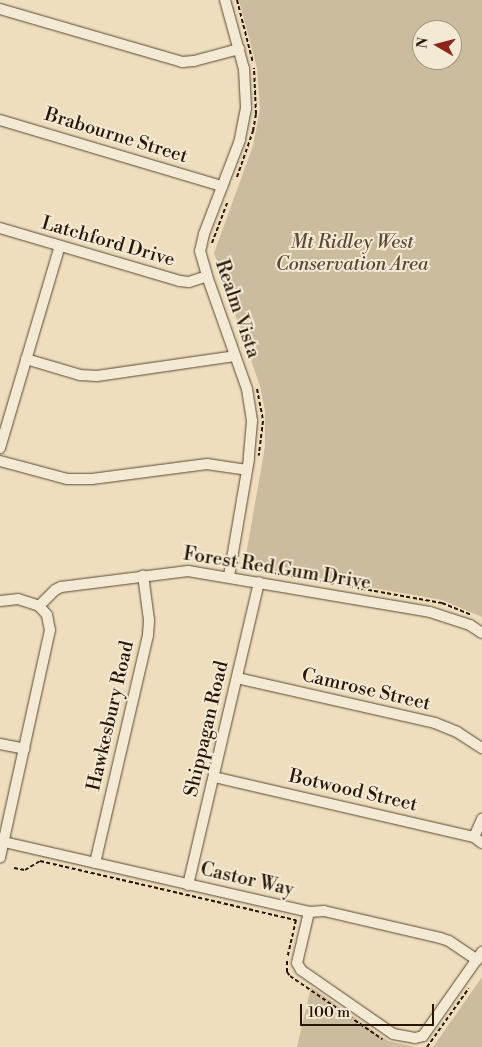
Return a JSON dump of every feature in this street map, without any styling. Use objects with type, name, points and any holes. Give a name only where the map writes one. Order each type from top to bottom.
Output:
[{"type":"street","name":"Realm Vista","points":[[226,0],[239,49],[246,87],[244,123],[201,243],[201,259],[247,389],[252,421],[247,470],[229,576]]},
{"type":"street","points":[[0,9],[182,62],[194,62],[239,49]]},
{"type":"street","name":"Brabourne Street","points":[[0,120],[222,186]]},
{"type":"street","name":"Latchford Drive","points":[[0,228],[185,282],[206,276]]},
{"type":"street","points":[[0,448],[60,246]]},
{"type":"street","points":[[26,359],[80,375],[97,376],[235,356]]},
{"type":"street","points":[[0,461],[53,476],[73,479],[207,464],[247,470]]},
{"type":"street","name":"Forest Red Gum Drive","points":[[39,606],[61,586],[188,570],[430,612],[462,622],[482,633]]},
{"type":"street","name":"Hawkesbury Road","points":[[95,863],[148,635],[149,620],[143,575]]},
{"type":"street","name":"Shippagan Road","points":[[188,884],[259,582]]},
{"type":"street","points":[[0,601],[18,599],[39,606],[47,615],[50,630],[0,858]]},
{"type":"street","name":"Camrose Street","points":[[237,678],[435,723],[457,732],[482,748]]},
{"type":"street","points":[[0,744],[25,750]]},
{"type":"street","name":"Botwood Street","points":[[214,777],[478,840]]},
{"type":"street","points":[[478,840],[482,819]]},
{"type":"street","name":"Castor Way","points":[[4,842],[309,912],[324,911],[440,938],[479,956]]},
{"type":"street","points":[[309,912],[297,963],[300,970],[393,1034],[415,1038],[423,1036],[479,956]]},
{"type":"path","points":[[235,182],[254,131],[257,98],[254,70],[237,0]]},
{"type":"path","points":[[211,252],[228,200]]},
{"type":"path","points":[[255,382],[263,421],[259,460]]},
{"type":"path","points":[[242,558],[240,568],[442,604],[472,616]]},
{"type":"path","points":[[14,868],[25,870],[40,862],[296,920],[286,965],[287,972],[388,1043]]},
{"type":"path","points":[[427,1047],[471,985]]},
{"type":"green space","name":"Mt Ridley West Conservation Area","points":[[239,0],[482,0],[482,617],[442,600],[248,566],[245,561],[265,446],[265,411],[260,386],[214,253],[253,146],[260,109],[257,68]]},
{"type":"green space","points":[[482,977],[482,1047],[433,1047]]},
{"type":"green space","points":[[311,987],[388,1041],[416,1047],[297,1047]]}]
